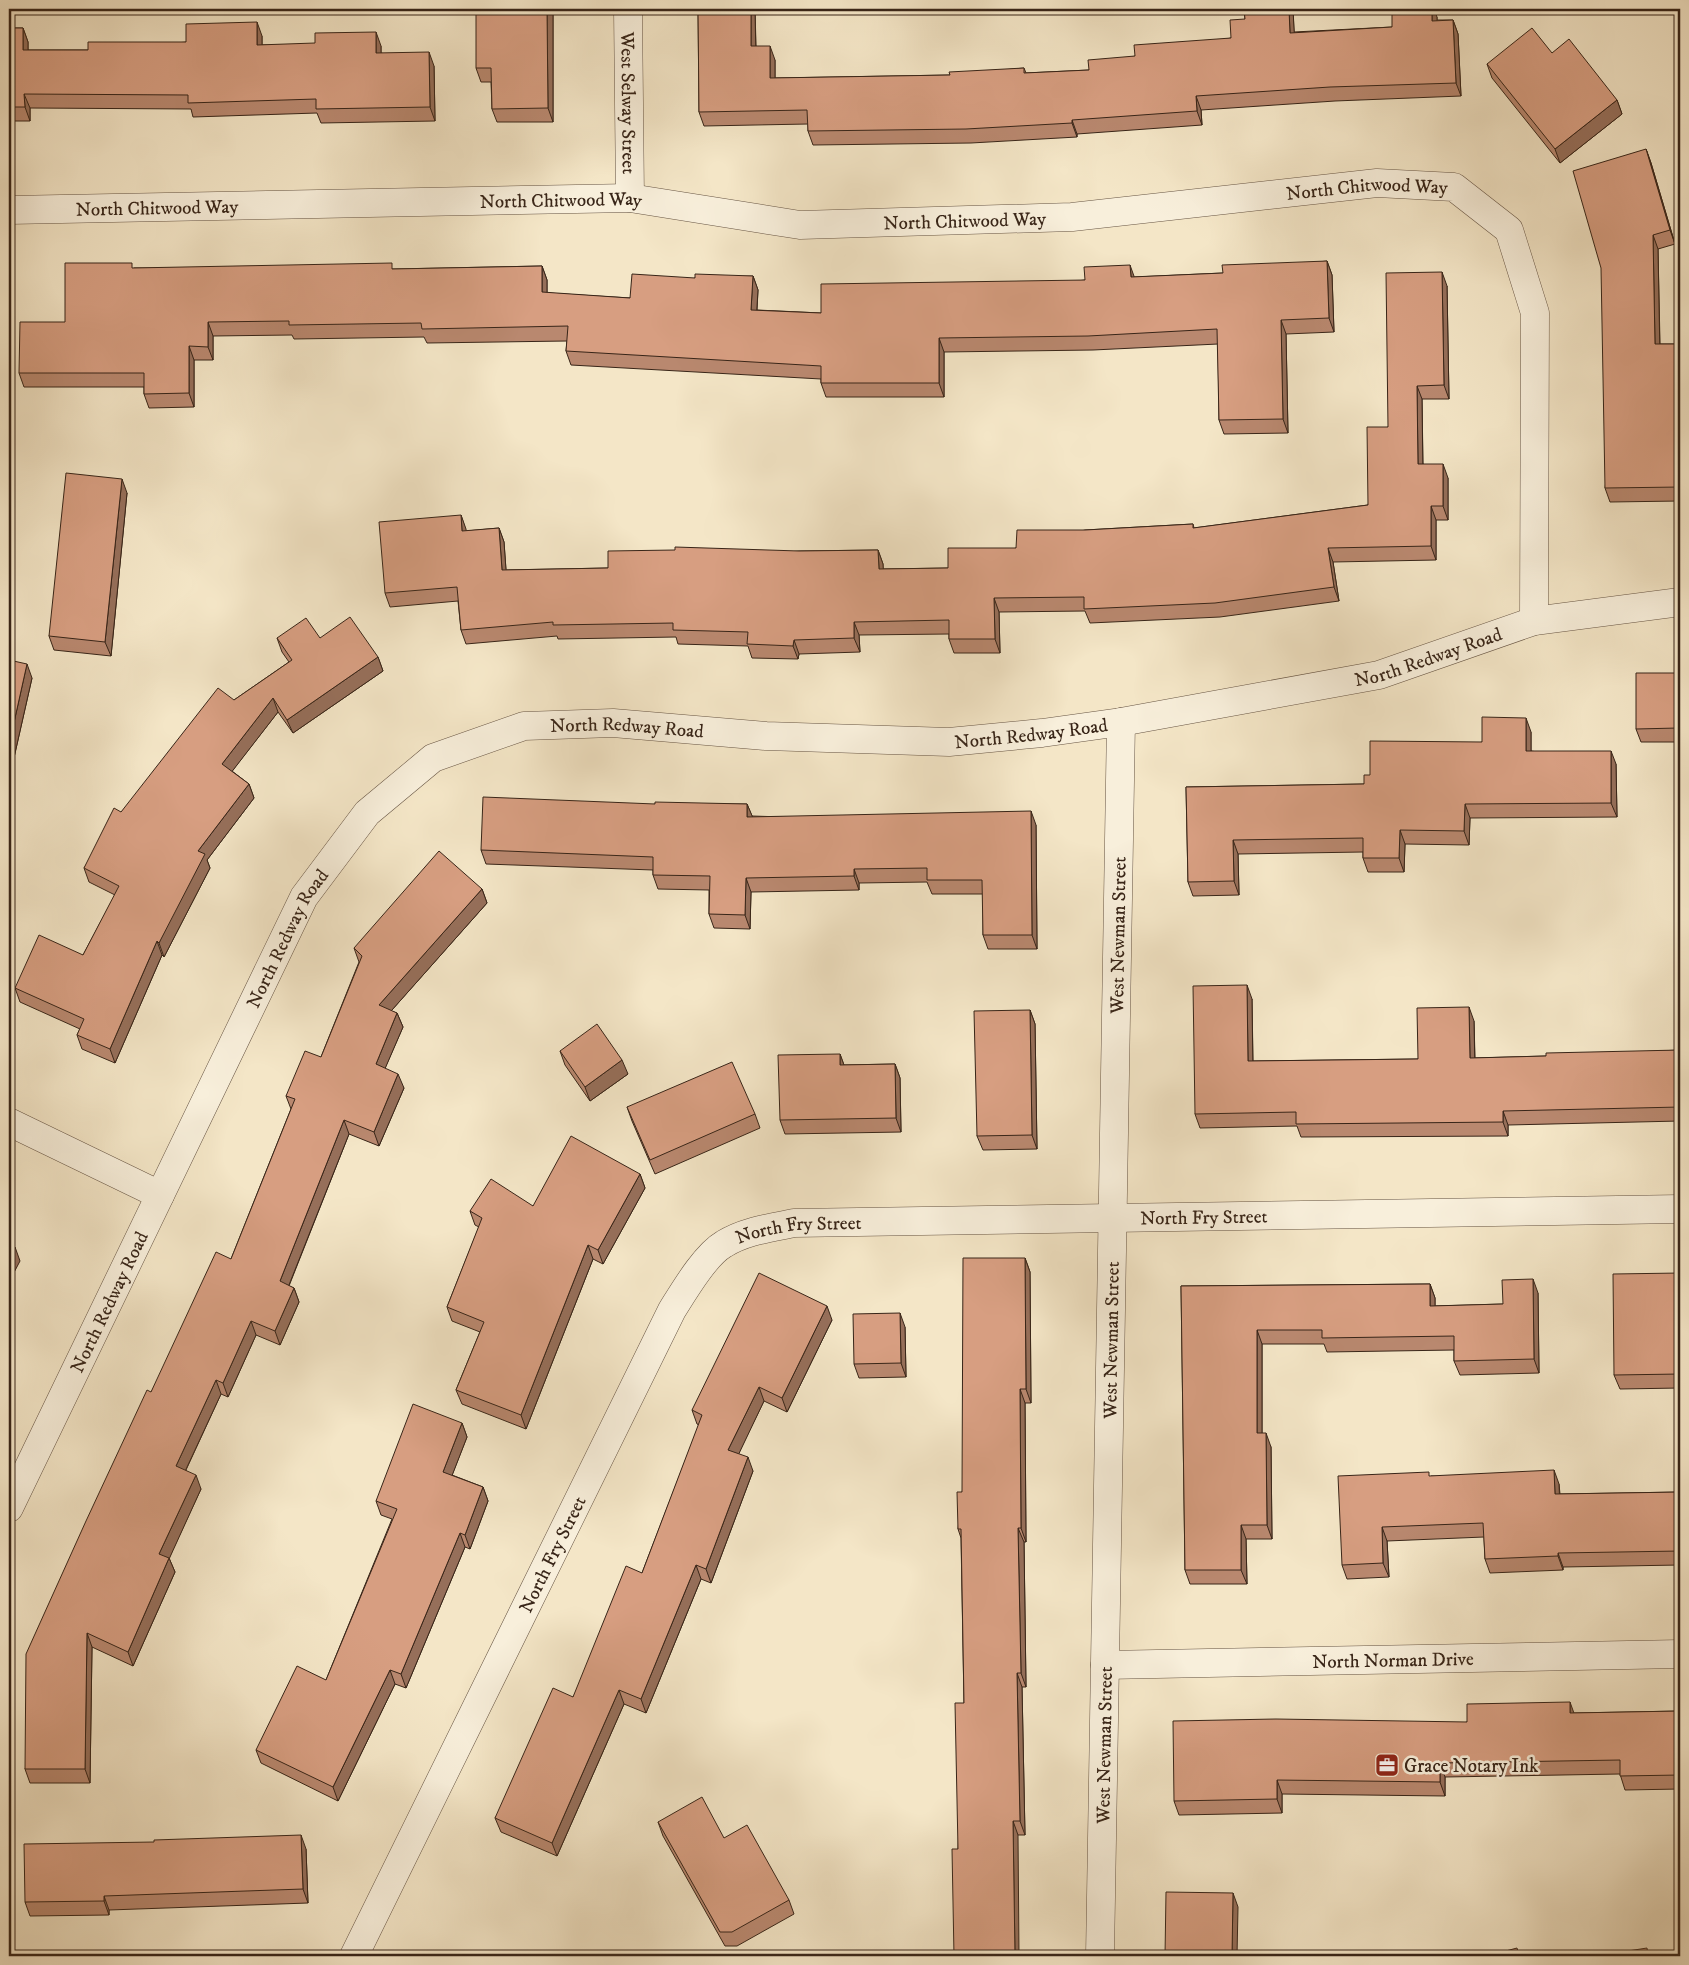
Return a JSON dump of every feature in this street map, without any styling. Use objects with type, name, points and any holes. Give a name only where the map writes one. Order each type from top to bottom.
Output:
[{"type":"street","name":"West Selway Street","points":[[628,9],[630,198]]},
{"type":"street","name":"North Chitwood Way","points":[[9,210],[630,198],[800,226],[1072,217],[1378,183],[1454,187],[1509,230],[1535,313],[1534,621]]},
{"type":"street","name":"North Redway Road","points":[[9,1508],[304,898],[366,813],[433,758],[524,726],[613,723],[766,736],[949,742],[1121,722],[1379,676],[1534,621],[1680,602]]},
{"type":"street","name":"West Newman Street","points":[[1100,1956],[1121,722]]},
{"type":"street","points":[[9,1122],[160,1196]]},
{"type":"street","name":"North Fry Street","points":[[354,1956],[672,1310],[697,1272],[723,1244],[755,1230],[794,1223],[1680,1209]]},
{"type":"street","name":"North Norman Drive","points":[[1105,1665],[1680,1654]]},
{"type":"building","points":[[476,9],[547,9],[548,108],[492,109],[491,68],[476,68]]},
{"type":"building","points":[[698,9],[751,9],[751,46],[770,46],[770,78],[950,75],[949,72],[1024,68],[1024,73],[1089,70],[1088,60],[1135,56],[1134,45],[1231,38],[1230,20],[1245,19],[1244,9],[1289,9],[1290,33],[1392,27],[1392,9],[1432,9],[1432,21],[1453,20],[1456,83],[1330,87],[1196,96],[1197,111],[1072,120],[1072,123],[966,129],[808,131],[807,110],[699,112]]},
{"type":"building","points":[[257,22],[257,45],[315,43],[315,33],[376,32],[376,53],[429,52],[430,107],[316,109],[316,99],[188,103],[188,95],[24,94],[25,107],[9,107],[9,28],[23,28],[23,50],[88,50],[88,42],[186,42],[186,24]]},
{"type":"building","points":[[1532,28],[1552,53],[1569,39],[1617,100],[1555,149],[1487,64]]},
{"type":"building","points":[[1646,149],[1670,230],[1653,235],[1655,344],[1680,344],[1680,487],[1605,488],[1601,268],[1573,171]]},
{"type":"building","points":[[1327,261],[1329,318],[1281,320],[1283,419],[1219,420],[1217,329],[1088,336],[939,338],[939,383],[821,383],[821,366],[566,351],[568,326],[422,329],[421,323],[289,325],[289,321],[208,322],[208,347],[189,346],[189,393],[144,394],[144,373],[19,373],[20,322],[65,322],[65,263],[132,263],[132,268],[392,263],[392,269],[542,266],[542,292],[630,298],[632,274],[695,278],[695,274],[753,276],[751,310],[821,313],[821,284],[1085,280],[1084,267],[1130,265],[1131,277],[1223,273],[1222,265]]},
{"type":"building","points":[[1442,272],[1444,385],[1417,386],[1418,464],[1443,464],[1443,506],[1431,506],[1431,546],[1328,548],[1334,587],[1215,603],[1084,609],[1084,597],[994,598],[995,639],[949,639],[949,620],[854,622],[854,638],[794,640],[793,646],[747,644],[748,632],[673,630],[673,623],[553,625],[553,622],[461,630],[457,587],[385,593],[379,522],[461,515],[462,531],[499,528],[502,570],[608,568],[608,551],[675,550],[675,547],[799,551],[878,550],[879,569],[948,568],[948,548],[1016,548],[1017,530],[1085,530],[1193,524],[1193,528],[1368,505],[1367,427],[1388,427],[1386,273]]},
{"type":"building","points":[[66,473],[122,479],[105,642],[49,636]]},
{"type":"building","points":[[350,617],[378,657],[287,720],[273,698],[222,764],[249,784],[198,851],[205,854],[159,943],[157,941],[110,1049],[77,1035],[84,1019],[15,988],[39,935],[83,955],[119,886],[84,868],[114,808],[121,812],[218,688],[234,700],[292,660],[277,638],[306,618],[320,638]]},
{"type":"building","points":[[9,660],[27,664],[9,745]]},
{"type":"building","points":[[1636,673],[1680,673],[1680,779],[1678,728],[1636,729]]},
{"type":"building","points":[[1482,717],[1526,718],[1526,751],[1611,751],[1611,803],[1465,804],[1464,831],[1400,830],[1399,858],[1363,858],[1363,838],[1233,840],[1234,881],[1188,882],[1186,787],[1364,784],[1364,775],[1370,775],[1370,741],[1482,742]]},
{"type":"building","points":[[483,797],[655,804],[655,802],[747,804],[747,817],[1031,811],[1032,935],[983,935],[982,880],[927,880],[927,868],[854,869],[854,876],[746,878],[745,915],[709,914],[710,876],[653,875],[653,857],[481,850]]},
{"type":"building","points":[[439,851],[482,889],[379,1005],[397,1013],[376,1064],[398,1074],[374,1132],[344,1120],[280,1281],[294,1288],[275,1331],[251,1321],[223,1383],[216,1380],[176,1466],[196,1475],[159,1554],[169,1558],[128,1652],[87,1633],[85,1769],[25,1769],[26,1654],[147,1390],[151,1392],[216,1252],[231,1259],[295,1099],[286,1096],[305,1051],[321,1057],[362,956],[354,948]]},
{"type":"building","points":[[1247,985],[1248,1061],[1418,1059],[1417,1008],[1469,1007],[1470,1058],[1546,1056],[1546,1053],[1680,1050],[1680,1107],[1503,1111],[1503,1122],[1296,1124],[1296,1112],[1195,1114],[1193,986]]},
{"type":"building","points":[[1030,1010],[1032,1135],[977,1136],[974,1011]]},
{"type":"building","points":[[597,1024],[622,1060],[585,1087],[560,1051]]},
{"type":"building","points":[[840,1054],[840,1065],[895,1064],[896,1118],[780,1120],[778,1055]]},
{"type":"building","points":[[732,1062],[755,1114],[650,1160],[627,1107]]},
{"type":"building","points":[[571,1136],[640,1174],[598,1250],[588,1245],[521,1415],[456,1390],[484,1322],[447,1307],[482,1218],[470,1211],[491,1179],[533,1206]]},
{"type":"building","points":[[9,1243],[15,1247],[9,1258]]},
{"type":"building","points":[[963,1258],[1025,1258],[1026,1389],[1020,1389],[1021,1528],[1018,1528],[1021,1673],[1017,1673],[1020,1821],[1013,1821],[1015,1956],[954,1956],[952,1849],[958,1849],[955,1703],[964,1703],[961,1529],[958,1529],[957,1492],[962,1492]]},
{"type":"building","points":[[759,1273],[827,1306],[782,1398],[759,1387],[728,1450],[748,1457],[706,1569],[696,1565],[641,1699],[619,1690],[552,1843],[495,1818],[553,1688],[573,1697],[626,1566],[642,1573],[702,1415],[692,1410]]},
{"type":"building","points":[[1680,1273],[1680,1374],[1614,1375],[1613,1274]]},
{"type":"building","points":[[1533,1279],[1534,1359],[1454,1361],[1454,1336],[1322,1338],[1322,1330],[1257,1330],[1257,1433],[1266,1433],[1267,1525],[1241,1525],[1241,1570],[1185,1570],[1181,1286],[1430,1284],[1430,1306],[1503,1304],[1502,1280]]},
{"type":"building","points":[[900,1313],[901,1363],[854,1364],[853,1314]]},
{"type":"building","points":[[413,1404],[462,1423],[443,1472],[483,1487],[465,1535],[460,1533],[401,1674],[390,1670],[333,1787],[256,1750],[297,1666],[326,1680],[397,1509],[376,1501]]},
{"type":"building","points":[[1554,1470],[1555,1494],[1680,1492],[1680,1551],[1558,1553],[1558,1556],[1485,1559],[1483,1523],[1382,1527],[1383,1563],[1342,1565],[1338,1476],[1429,1472],[1429,1476]]},
{"type":"building","points":[[1570,1702],[1570,1713],[1680,1711],[1680,1775],[1620,1776],[1620,1760],[1440,1763],[1440,1782],[1277,1780],[1277,1799],[1174,1801],[1173,1721],[1276,1719],[1467,1722],[1467,1704]]},
{"type":"building","points":[[702,1797],[724,1838],[747,1825],[789,1900],[732,1932],[720,1932],[658,1822]]},
{"type":"building","points":[[301,1835],[303,1889],[104,1896],[104,1901],[25,1902],[24,1844],[154,1842],[154,1840]]},
{"type":"building","points":[[1166,1892],[1233,1893],[1232,1956],[1165,1956]]},
{"type":"building","points":[[1517,1948],[1519,1956],[1487,1956]]},
{"type":"building","points":[[1647,1948],[1648,1956],[1596,1956]]},
{"type":"place","name":"Grace Notary Ink","points":[[1387,1765]]}]
